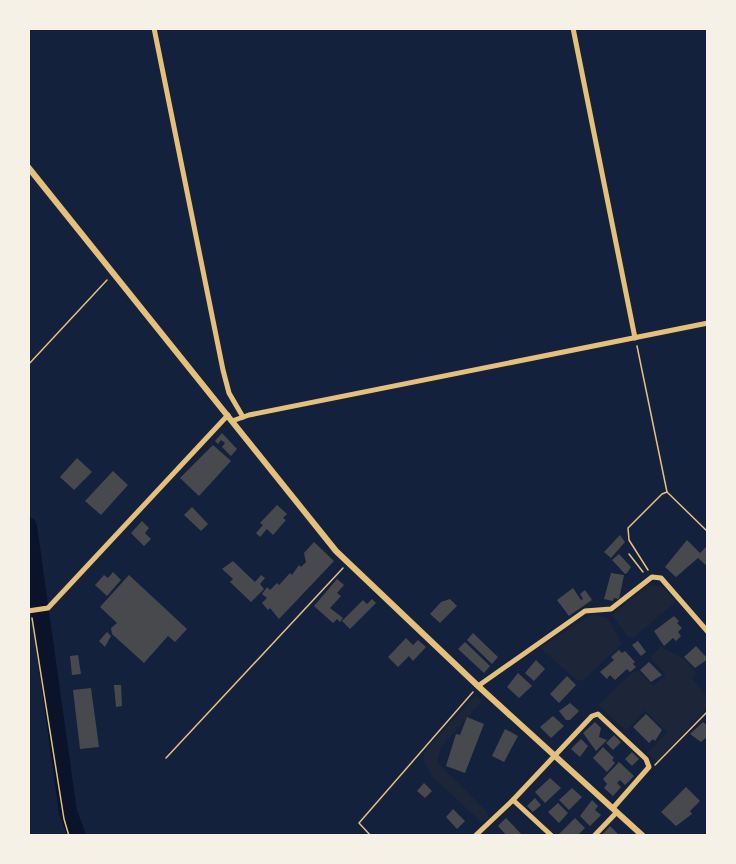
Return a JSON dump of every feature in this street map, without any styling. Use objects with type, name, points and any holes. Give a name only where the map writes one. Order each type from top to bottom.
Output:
[{"type":"street","points":[[154,28],[223,370],[229,393],[243,417]]},
{"type":"street","points":[[573,28],[635,338]]},
{"type":"street","points":[[28,167],[336,551],[478,686],[643,836]]},
{"type":"street","points":[[30,611],[47,609],[230,418],[708,323]]},
{"type":"street","points":[[478,686],[585,611],[611,609],[651,579],[661,578],[708,632]]},
{"type":"street","points":[[475,836],[513,800],[592,716],[598,714],[646,759],[649,767],[594,836]]},
{"type":"street","points":[[513,800],[552,836]]},
{"type":"path","points":[[28,365],[114,273]]},
{"type":"path","points":[[635,338],[667,492],[708,532]]},
{"type":"path","points":[[651,579],[629,540],[628,528],[662,494],[667,492]]},
{"type":"path","points":[[628,554],[651,579]]},
{"type":"path","points":[[166,758],[348,562]]},
{"type":"path","points":[[28,594],[64,819],[69,836]]},
{"type":"path","points":[[371,836],[359,823],[478,686]]},
{"type":"path","points":[[649,767],[657,765],[708,711]]},
{"type":"shaded area","points":[[649,585],[662,587],[674,600],[673,604],[633,638],[628,637],[612,615]]},
{"type":"shaded area","points":[[592,614],[607,618],[622,644],[583,680],[578,681],[540,648]]},
{"type":"shaded area","points":[[661,647],[683,658],[696,673],[692,678],[707,697],[707,707],[657,762],[648,753],[667,732],[645,710],[626,731],[598,705],[632,673],[638,671],[653,686],[666,675],[650,657]]},
{"type":"shaded area","points":[[475,696],[481,699],[480,703],[441,747],[437,762],[486,811],[489,818],[481,822],[432,776],[423,759],[425,751]]},
{"type":"building","points":[[222,433],[237,449],[231,456],[222,447],[225,443],[221,440],[218,444],[215,441]]},
{"type":"building","points":[[213,445],[231,461],[199,496],[180,478]]},
{"type":"building","points":[[77,458],[92,472],[74,490],[60,477]]},
{"type":"building","points":[[113,471],[128,485],[101,515],[85,501]]},
{"type":"building","points":[[277,505],[287,514],[283,518],[286,520],[273,535],[267,529],[260,537],[256,533],[263,525],[260,523]]},
{"type":"building","points":[[192,507],[208,524],[201,531],[184,515]]},
{"type":"building","points":[[142,521],[149,528],[145,533],[151,539],[144,546],[131,533]]},
{"type":"building","points":[[620,535],[625,542],[611,558],[604,552]]},
{"type":"building","points":[[687,540],[700,553],[708,545],[708,567],[698,558],[676,577],[665,567]]},
{"type":"building","points":[[314,542],[334,561],[279,619],[270,608],[268,610],[262,603],[267,598],[262,594],[267,587],[270,590],[277,583],[279,585],[290,573],[292,575],[299,565],[301,567],[306,562],[304,553]]},
{"type":"building","points":[[619,554],[631,567],[625,574],[612,560]]},
{"type":"building","points":[[233,561],[255,582],[261,575],[265,578],[260,584],[264,589],[251,602],[230,582],[233,579],[222,569]]},
{"type":"building","points":[[113,572],[121,580],[107,596],[95,585],[104,575],[108,578]]},
{"type":"building","points":[[611,573],[624,575],[619,599],[614,598],[613,601],[604,599]]},
{"type":"building","points":[[129,575],[187,629],[175,642],[168,636],[144,663],[112,634],[111,628],[117,623],[100,607]]},
{"type":"building","points":[[337,579],[344,585],[337,593],[341,596],[330,608],[343,618],[340,622],[337,619],[333,623],[314,606]]},
{"type":"building","points":[[573,588],[581,600],[583,599],[580,594],[585,590],[592,600],[569,616],[557,600]]},
{"type":"building","points":[[372,599],[376,603],[350,629],[342,621],[363,600],[367,604]]},
{"type":"building","points":[[450,599],[457,606],[440,623],[430,614],[441,602]]},
{"type":"building","points":[[674,616],[682,628],[678,632],[681,636],[676,641],[673,638],[664,646],[654,631]]},
{"type":"building","points":[[107,632],[111,636],[105,647],[99,641]]},
{"type":"building","points":[[473,633],[498,657],[492,664],[467,640]]},
{"type":"building","points":[[406,638],[413,645],[418,640],[426,647],[413,661],[409,656],[398,667],[388,657]]},
{"type":"building","points":[[638,641],[646,652],[641,656],[632,645]]},
{"type":"building","points":[[465,642],[490,666],[484,673],[458,649]]},
{"type":"building","points":[[696,646],[708,659],[695,668],[684,657]]},
{"type":"building","points":[[619,650],[622,653],[625,651],[635,662],[633,664],[636,667],[630,672],[627,669],[615,680],[610,675],[607,679],[600,672],[614,660],[611,657]]},
{"type":"building","points":[[78,655],[81,674],[72,675],[70,656]]},
{"type":"building","points":[[536,660],[545,669],[534,681],[525,673]]},
{"type":"building","points":[[649,662],[662,675],[651,682],[640,670]]},
{"type":"building","points":[[518,673],[532,686],[519,698],[507,687]]},
{"type":"building","points":[[567,676],[576,685],[559,703],[550,694]]},
{"type":"building","points":[[114,685],[121,685],[122,706],[116,707]]},
{"type":"building","points":[[91,688],[99,747],[80,749],[73,690]]},
{"type":"building","points":[[570,703],[579,711],[570,720],[566,720],[559,711]]},
{"type":"building","points":[[646,714],[662,730],[655,741],[653,739],[649,743],[633,727]]},
{"type":"building","points":[[553,716],[564,726],[551,738],[540,727]]},
{"type":"building","points":[[467,717],[484,724],[465,773],[446,766],[456,734],[460,735]]},
{"type":"building","points":[[595,722],[601,728],[599,737],[607,740],[596,751],[583,733]]},
{"type":"building","points":[[703,722],[708,726],[708,736],[701,742],[690,734]]},
{"type":"building","points":[[505,729],[518,736],[504,762],[492,756]]},
{"type":"building","points":[[614,735],[621,742],[613,750],[606,743]]},
{"type":"building","points":[[581,739],[588,746],[580,757],[571,749]]},
{"type":"building","points":[[603,747],[614,758],[612,760],[615,763],[607,772],[593,758]]},
{"type":"building","points":[[632,752],[639,759],[632,766],[625,759]]},
{"type":"building","points":[[619,762],[634,776],[625,785],[620,780],[617,783],[621,787],[613,796],[604,788],[607,784],[603,779]]},
{"type":"building","points":[[550,778],[561,788],[545,803],[535,792]]},
{"type":"building","points":[[424,783],[432,791],[425,798],[417,791]]},
{"type":"building","points":[[686,787],[700,801],[690,811],[692,814],[676,826],[661,812]]},
{"type":"building","points":[[572,788],[582,797],[569,810],[559,800]]},
{"type":"building","points":[[535,798],[541,805],[533,812],[527,806]]},
{"type":"building","points":[[592,800],[598,806],[595,810],[601,815],[590,826],[580,816]]},
{"type":"building","points":[[558,803],[568,813],[559,823],[548,812]]},
{"type":"building","points":[[453,809],[465,821],[457,829],[446,817]]},
{"type":"building","points":[[506,818],[523,836],[507,836],[498,826]]},
{"type":"building","points":[[575,818],[585,828],[577,836],[561,836],[559,834]]},
{"type":"building","points":[[610,826],[620,836],[601,836]]},
{"type":"waterway","points":[[28,526],[68,812],[77,836]]}]
